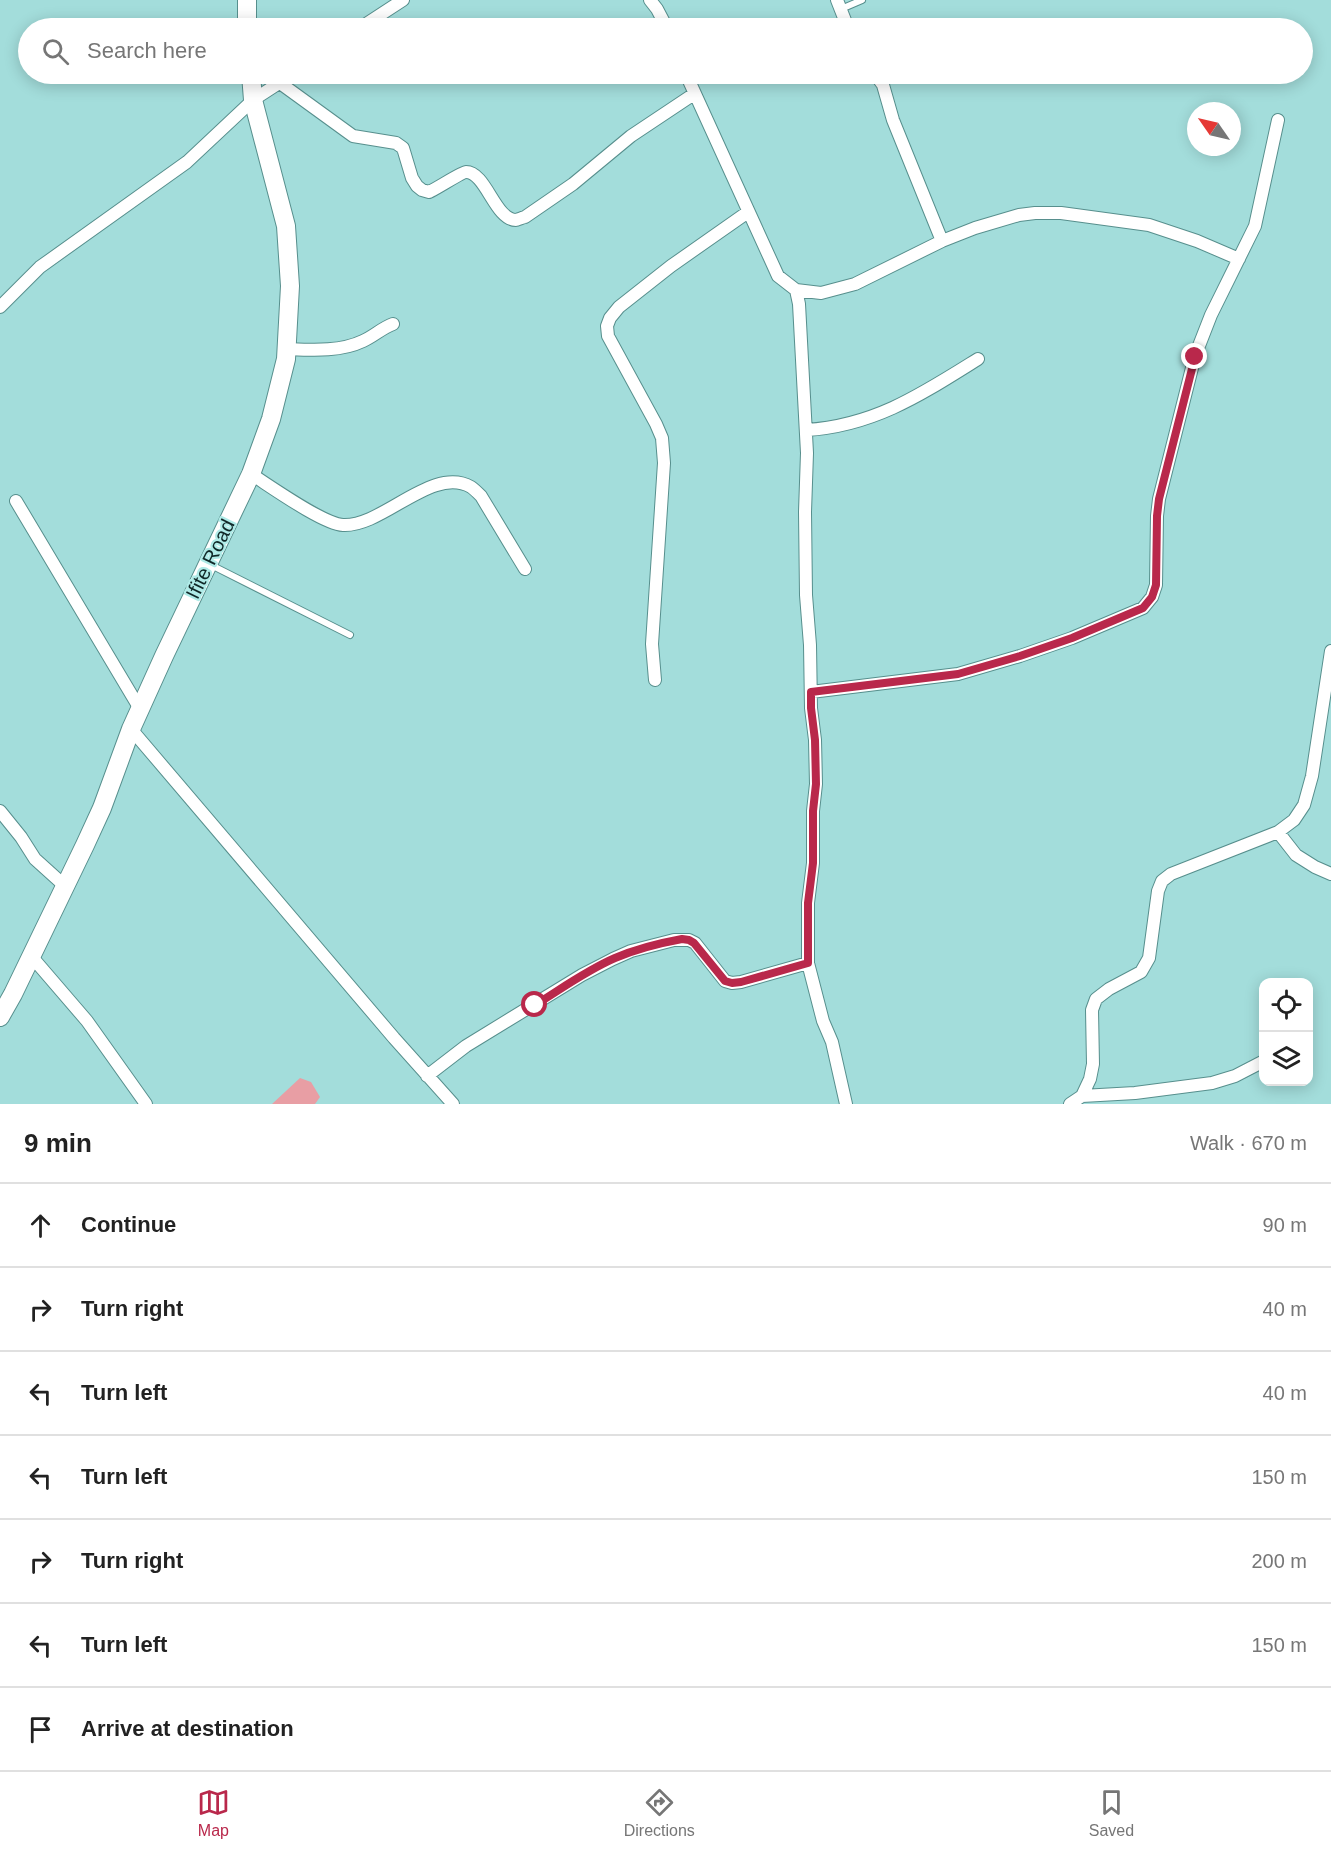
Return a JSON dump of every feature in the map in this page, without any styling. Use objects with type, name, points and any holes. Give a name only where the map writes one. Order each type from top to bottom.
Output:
[{"type":"street","points":[[247,0],[247,18]]},
{"type":"street","points":[[375,18],[403,0]]},
{"type":"street","points":[[650,0],[662,18]]},
{"type":"street","points":[[838,4],[844,18]]},
{"type":"street","name":"Ifite Road","points":[[0,1017],[32,957],[102,808],[131,729],[251,474],[271,419],[286,359],[290,286],[286,226],[253,100],[252,84]]},
{"type":"street","points":[[2,301],[40,267],[187,162],[253,100],[278,84]]},
{"type":"street","points":[[281,84],[353,136],[396,142],[403,148],[412,178],[422,190],[429,192],[461,173],[468,172],[480,181],[508,218],[516,220],[525,217],[573,184],[632,136],[694,94]]},
{"type":"street","points":[[690,84],[778,276],[796,290],[821,293],[855,284],[942,240],[1019,214],[1061,213],[1149,225],[1197,240],[1239,259]]},
{"type":"street","points":[[882,84],[893,120],[942,240]]},
{"type":"street","points":[[811,692],[958,674],[1072,638],[1143,608],[1152,597],[1156,585],[1159,499],[1195,357],[1211,315],[1255,226],[1278,120]]},
{"type":"street","points":[[655,680],[652,644],[664,463],[662,438],[608,336],[607,327],[610,318],[619,307],[671,266],[748,212]]},
{"type":"street","points":[[796,290],[801,322],[806,430],[806,595],[816,784],[813,811],[813,863],[808,903],[808,963],[823,1021],[832,1042],[846,1104]]},
{"type":"street","points":[[287,349],[313,350],[349,345],[364,340],[380,329],[393,324]]},
{"type":"street","points":[[806,430],[854,423],[889,410],[927,391],[978,359]]},
{"type":"street","points":[[251,474],[311,512],[342,525],[355,524],[373,517],[431,487],[447,482],[471,487],[481,496],[525,569]]},
{"type":"street","points":[[16,501],[140,709]]},
{"type":"street","points":[[1082,1096],[1090,1079],[1093,1064],[1092,1010],[1096,999],[1109,989],[1141,972],[1149,958],[1158,891],[1162,881],[1171,874],[1278,832],[1294,820],[1304,805],[1312,776],[1331,651]]},
{"type":"street","points":[[131,729],[453,1104]]},
{"type":"street","points":[[0,811],[35,859],[66,887]]},
{"type":"street","points":[[1278,832],[1296,855],[1331,874]]},
{"type":"street","points":[[427,1076],[466,1046],[582,975],[631,951],[674,940],[689,940],[725,981],[732,983],[808,963]]},
{"type":"street","points":[[32,957],[87,1021],[146,1104]]},
{"type":"street","points":[[1070,1104],[1082,1096],[1135,1093],[1212,1083],[1235,1076],[1259,1063]]},
{"type":"lane","points":[[838,4],[862,0]]},
{"type":"lane","points":[[207,564],[350,635]]},
{"type":"shaded area","points":[[300,1078],[311,1082],[320,1097],[315,1104],[272,1104]]},
{"type":"route","points":[[535,1005],[613,958],[674,940],[689,940],[694,943],[725,981],[732,983],[808,963],[808,903],[813,863],[813,811],[816,784],[811,692],[958,674],[1072,638],[1143,608],[1152,597],[1156,585],[1159,499],[1195,357]]}]
